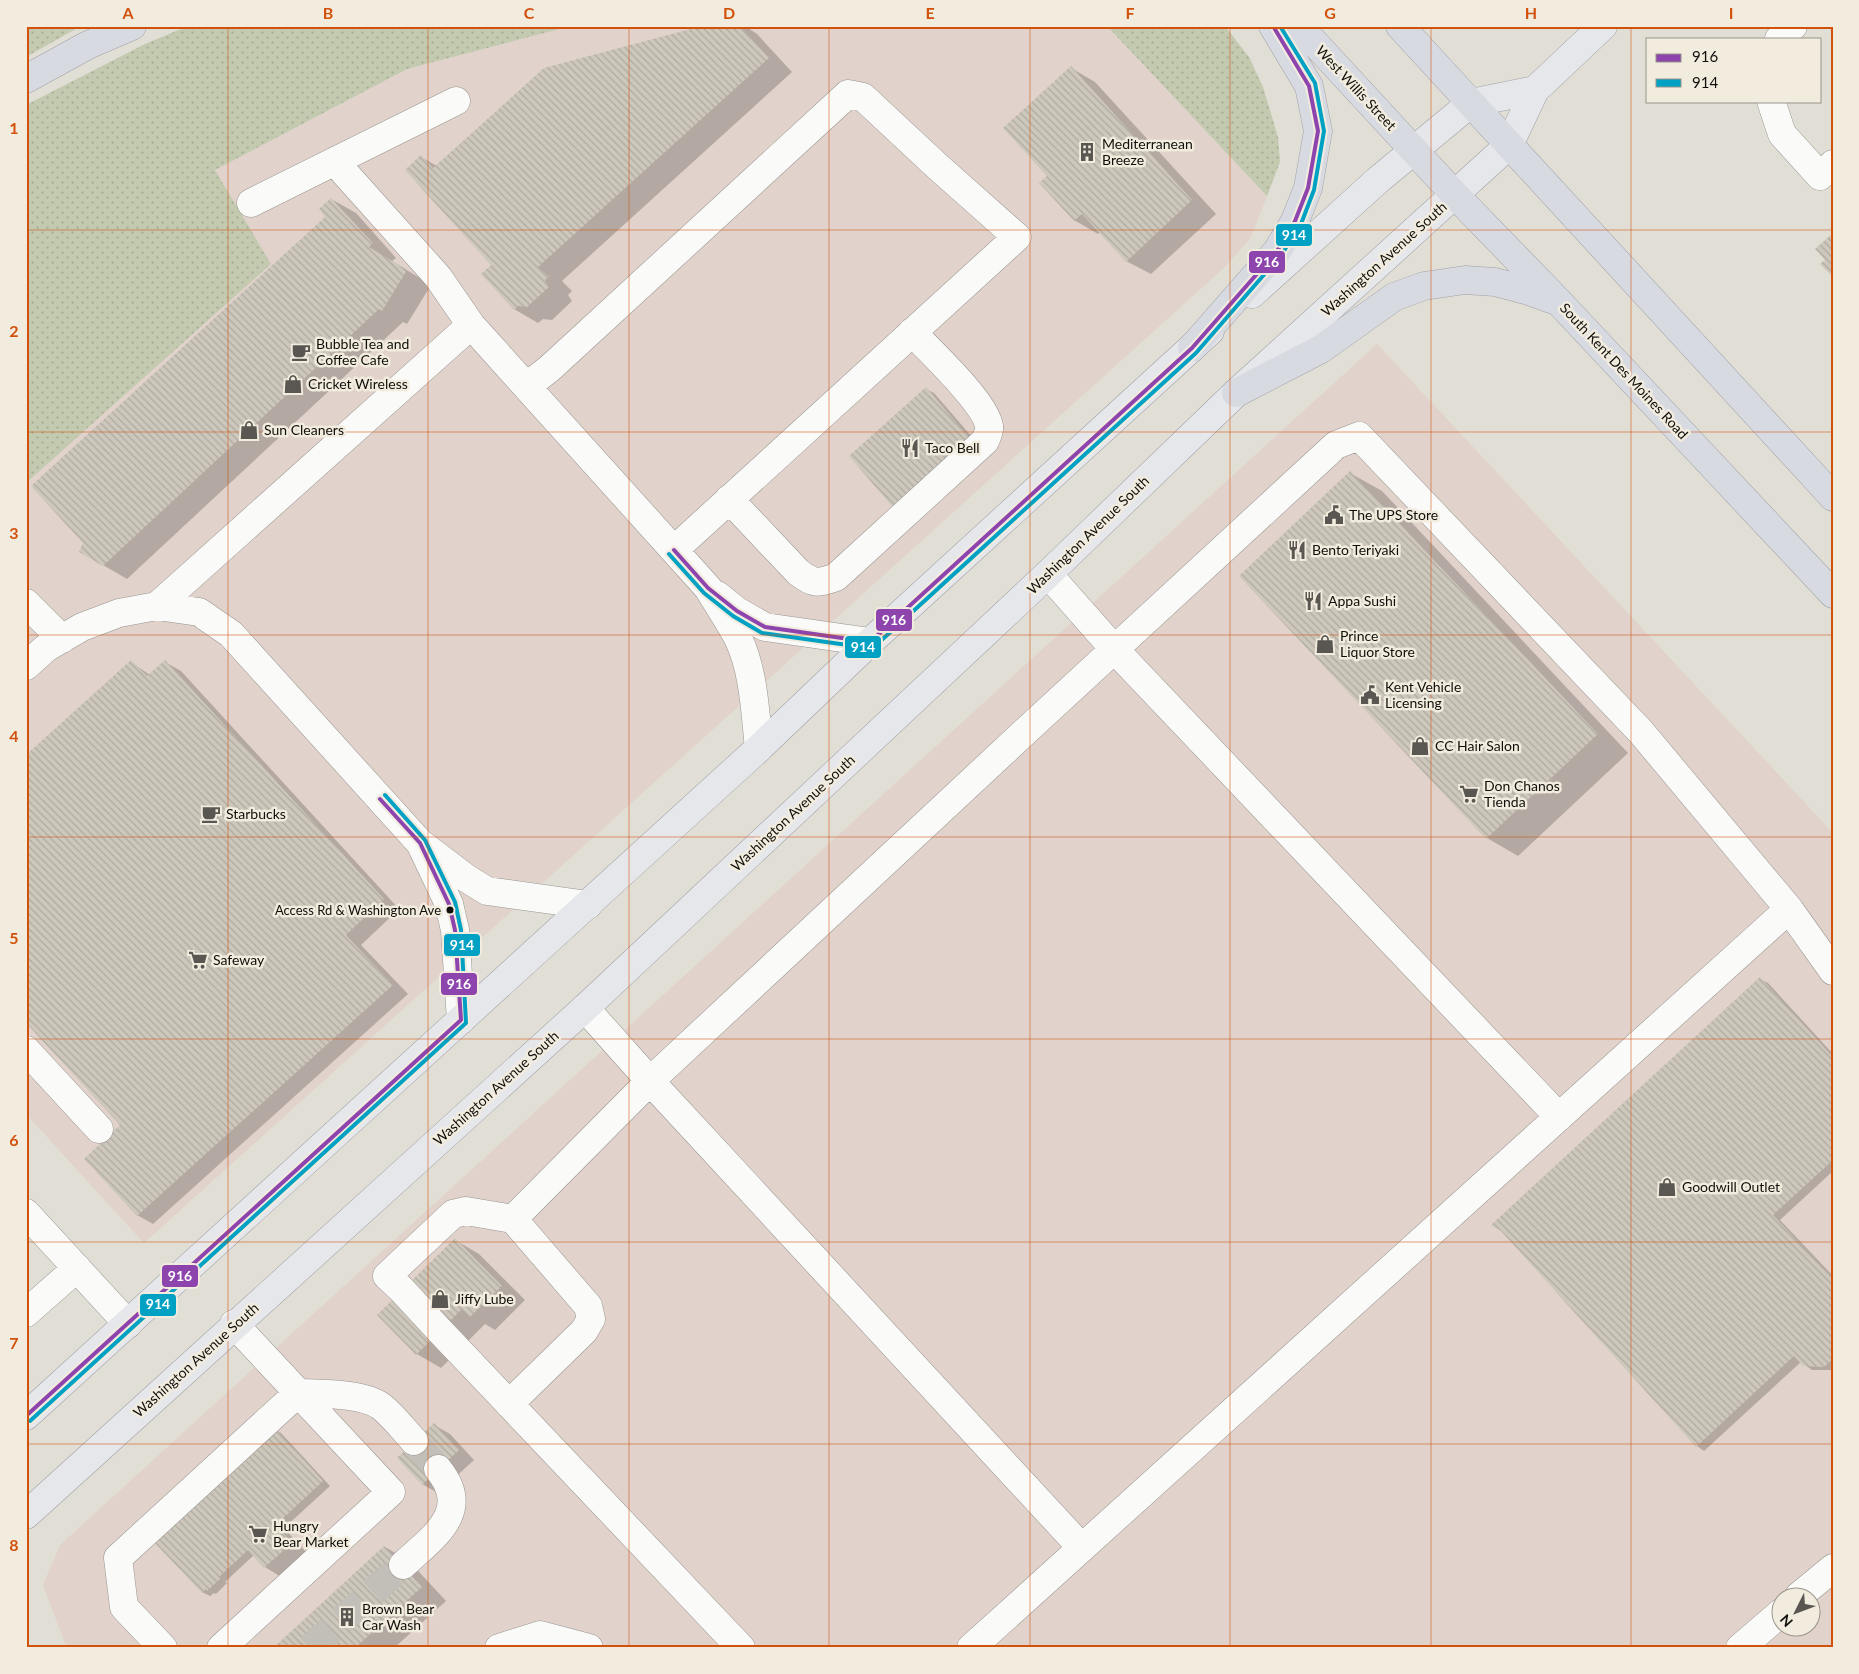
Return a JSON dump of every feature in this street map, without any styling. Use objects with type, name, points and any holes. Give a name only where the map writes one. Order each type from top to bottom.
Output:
[{"type":"highway","points":[[26,79],[88,45],[132,26]]},
{"type":"highway","points":[[1192,348],[1277,251],[1295,221],[1308,188],[1318,131],[1309,86],[1273,26]]},
{"type":"highway","name":"West Willis Street","points":[[1299,26],[1413,150]]},
{"type":"highway","points":[[1400,26],[1833,497]]},
{"type":"highway","name":"South Kent Des Moines Road","points":[[1413,150],[1558,301],[1833,594]]},
{"type":"highway","points":[[1236,393],[1321,349],[1394,297],[1424,286],[1465,280],[1495,282],[1558,301]]},
{"type":"main road","name":"Washington Avenue South","points":[[26,1515],[234,1324],[585,1008],[1048,574],[1236,393],[1509,145],[1534,90],[1604,26]]},
{"type":"main road","points":[[26,1416],[588,905],[759,748],[870,642],[1378,180],[1471,103],[1534,90]]},
{"type":"lane","points":[[1780,38],[1793,26]]},
{"type":"lane","points":[[526,386],[549,369],[848,94],[863,97],[1017,237],[674,550]]},
{"type":"lane","points":[[251,204],[456,101]]},
{"type":"lane","points":[[1771,102],[1782,134],[1820,176],[1833,164]]},
{"type":"lane","points":[[335,162],[438,278],[471,325],[708,588],[737,611],[765,627],[870,642]]},
{"type":"lane","points":[[157,606],[471,325]]},
{"type":"lane","points":[[729,499],[798,572],[810,582],[824,582],[836,577],[985,441],[990,428],[985,413],[975,399],[912,332]]},
{"type":"lane","points":[[513,1219],[650,1081],[1115,650],[1336,446],[1359,436],[1637,728],[1789,909],[1833,971]]},
{"type":"lane","points":[[1048,574],[1115,650],[1559,1117]]},
{"type":"lane","points":[[708,588],[738,638],[745,656],[753,692],[759,748]]},
{"type":"lane","points":[[26,603],[62,639]]},
{"type":"lane","points":[[26,666],[46,648],[82,627],[119,612],[157,606],[199,612],[231,634],[420,844],[487,891],[588,905]]},
{"type":"lane","points":[[420,844],[449,904],[455,930],[461,1020]]},
{"type":"lane","points":[[971,1648],[1789,909]]},
{"type":"lane","points":[[585,1008],[650,1081],[1082,1548]]},
{"type":"lane","points":[[26,1050],[99,1129]]},
{"type":"lane","points":[[509,1404],[584,1331],[591,1319],[588,1306],[513,1219],[466,1211],[453,1214],[387,1276],[741,1648]]},
{"type":"lane","points":[[26,1213],[128,1324]]},
{"type":"lane","points":[[26,1313],[76,1268]]},
{"type":"lane","points":[[221,1648],[391,1492],[234,1324]]},
{"type":"lane","points":[[163,1648],[124,1606],[118,1558],[298,1393],[356,1398],[373,1402],[382,1407],[414,1441]]},
{"type":"lane","points":[[403,1565],[438,1532],[450,1515],[452,1495],[448,1483],[438,1469]]},
{"type":"lane","points":[[1811,1586],[1833,1568]]},
{"type":"lane","points":[[1740,1648],[1772,1621]]},
{"type":"lane","points":[[499,1648],[540,1635],[589,1648]]},
{"type":"shaded area","points":[[571,26],[1107,26],[1267,196],[1250,239],[1226,266],[144,1243],[26,1114],[26,483],[270,264],[215,170],[407,69]]},
{"type":"shaded area","points":[[1377,344],[1833,833],[1833,1648],[67,1648],[43,1585],[60,1545]]},
{"type":"green space","points":[[26,26],[81,26],[26,57]]},
{"type":"green space","points":[[188,26],[571,26],[407,69],[215,170],[271,264],[26,483],[26,105],[145,44]]},
{"type":"green space","points":[[1107,26],[1225,26],[1249,57],[1263,87],[1278,137],[1280,162],[1267,196]]},
{"type":"building","points":[[702,26],[740,26],[769,58],[538,267],[549,277],[545,280],[549,287],[527,307],[518,306],[514,310],[481,274],[491,265],[405,170],[421,155],[433,168],[544,68]]},
{"type":"building","name":"Mediterranean Breeze","points":[[1071,66],[1192,200],[1126,262],[1082,214],[1074,221],[1039,183],[1047,176],[1003,128]]},
{"type":"building","points":[[331,198],[373,243],[369,247],[407,270],[382,311],[379,309],[103,566],[79,552],[83,543],[31,486],[325,217],[319,209]]},
{"type":"building","points":[[1833,233],[1833,277],[1820,264],[1825,260],[1815,249]]},
{"type":"building","name":"Taco Bell","points":[[926,387],[972,441],[896,511],[849,456]]},
{"type":"building","points":[[1350,471],[1598,734],[1486,839],[1239,576]]},
{"type":"building","name":"Safeway","points":[[131,660],[147,676],[165,660],[384,899],[346,935],[393,985],[137,1216],[84,1159],[120,1125],[26,1023],[26,755]]},
{"type":"building","name":"Goodwill Outlet","points":[[1760,977],[1833,1057],[1833,1160],[1773,1215],[1833,1279],[1833,1359],[1824,1367],[1803,1366],[1794,1356],[1696,1447],[1501,1231],[1491,1225]]},
{"type":"building","name":"Jiffy Lube","points":[[455,1238],[502,1286],[470,1317],[462,1309],[416,1355],[377,1315]]},
{"type":"building","points":[[434,1423],[459,1450],[422,1485],[397,1458]]},
{"type":"building","points":[[274,1427],[323,1481],[276,1525],[292,1543],[264,1568],[248,1550],[219,1577],[221,1578],[207,1591],[206,1589],[202,1593],[152,1540]]},
{"type":"building","name":"Brown Bear Car Wash","points":[[384,1546],[422,1587],[355,1648],[273,1648]]},
{"type":"tunnel","points":[[414,1441],[438,1469]]},
{"type":"tunnel","points":[[310,1648],[403,1565]]},
{"type":"transit line","name":"916","points":[[674,550],[708,588],[737,611],[765,627],[870,642],[1192,348],[1277,251],[1295,221],[1308,188],[1318,131],[1309,86],[1273,26]]},
{"type":"transit line","name":"914","points":[[669,554],[704,593],[733,616],[762,633],[869,648],[874,647],[1196,353],[1282,254],[1301,224],[1314,190],[1324,131],[1315,83],[1280,26]]},
{"type":"transit line","name":"914","points":[[30,1421],[466,1023],[461,930],[455,902],[425,840],[385,795]]},
{"type":"transit line","name":"916","points":[[26,1416],[461,1020],[455,930],[449,904],[420,843],[380,799]]},
{"type":"place","name":"Mediterranean Breeze","points":[[1087,152]]},
{"type":"place","name":"Bubble Tea and Coffee Cafe","points":[[301,352]]},
{"type":"place","name":"Cricket Wireless","points":[[293,384]]},
{"type":"place","name":"Sun Cleaners","points":[[249,430]]},
{"type":"place","name":"Taco Bell","points":[[910,448]]},
{"type":"place","name":"The UPS Store","points":[[1334,515]]},
{"type":"place","name":"Bento Teriyaki","points":[[1297,550]]},
{"type":"place","name":"Appa Sushi","points":[[1313,601]]},
{"type":"place","name":"Prince Liquor Store","points":[[1325,644]]},
{"type":"place","name":"Kent Vehicle Licensing","points":[[1370,695]]},
{"type":"place","name":"CC Hair Salon","points":[[1420,746]]},
{"type":"place","name":"Don Chanos Tienda","points":[[1469,794]]},
{"type":"place","name":"Starbucks","points":[[211,814]]},
{"type":"place","name":"Access Rd & Washington Ave","points":[[450,910]]},
{"type":"place","name":"Safeway","points":[[198,960]]},
{"type":"place","name":"Goodwill Outlet","points":[[1667,1187]]},
{"type":"place","name":"Jiffy Lube","points":[[440,1299]]},
{"type":"place","name":"Hungry Bear Market","points":[[258,1534]]},
{"type":"place","name":"Brown Bear Car Wash","points":[[347,1617]]}]
